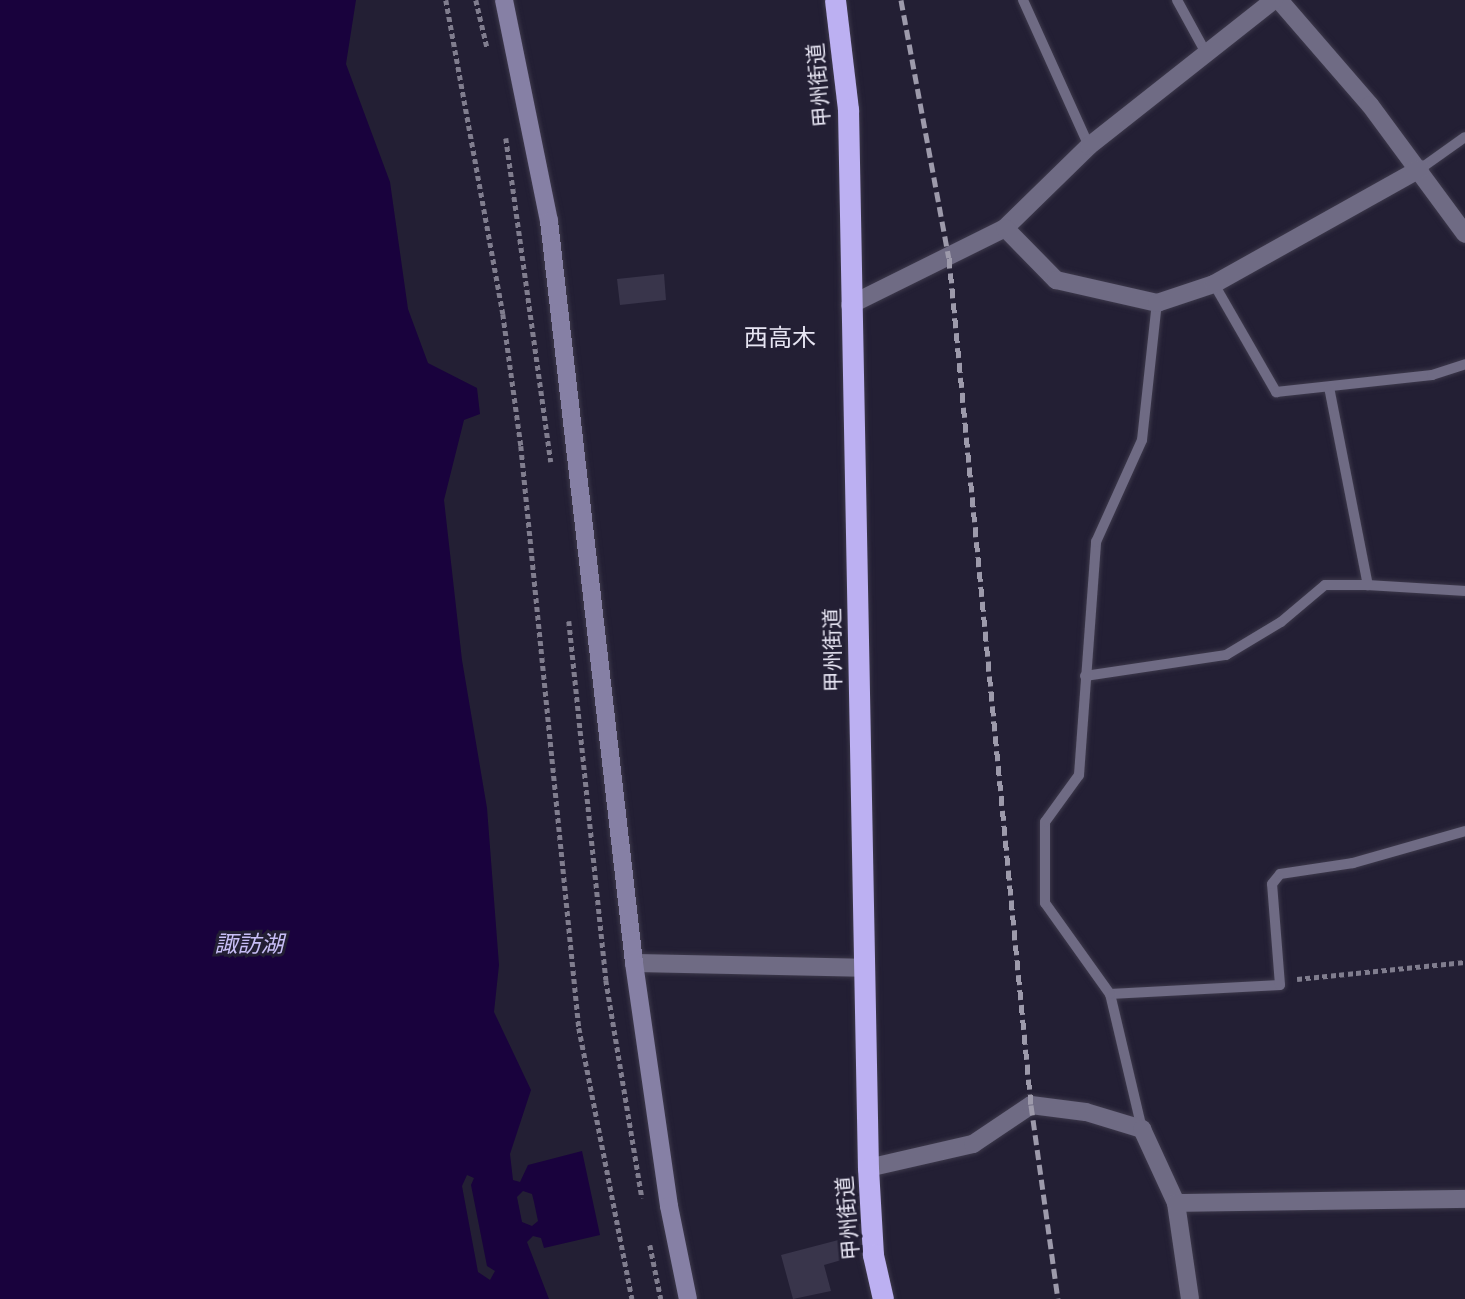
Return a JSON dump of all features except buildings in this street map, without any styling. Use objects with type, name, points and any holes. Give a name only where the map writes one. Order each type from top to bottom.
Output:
[{"type":"highway","name":"甲州街道","points":[[835,0],[848,109],[868,1168],[873,1255],[883,1299]]},
{"type":"street","points":[[504,0],[549,221],[634,963],[669,1206],[688,1299]]},
{"type":"street","points":[[850,305],[1005,228],[1089,146],[1206,53],[1280,1],[1420,169],[1465,234]]},
{"type":"street","points":[[1005,228],[1056,280],[1157,303],[1214,284],[1420,169]]},
{"type":"street","points":[[634,963],[864,968]]},
{"type":"street","points":[[868,1168],[972,1144],[1031,1104],[1086,1112],[1142,1129],[1175,1203],[1191,1299]]},
{"type":"street","points":[[1175,1203],[1465,1199]]},
{"type":"lane","points":[[1023,0],[1089,146]]},
{"type":"lane","points":[[1177,0],[1206,53]]},
{"type":"lane","points":[[1420,169],[1465,137]]},
{"type":"lane","points":[[1214,284],[1276,392],[1432,374],[1465,363]]},
{"type":"lane","points":[[1142,1129],[1110,994],[1045,903],[1045,822],[1079,775],[1096,542],[1142,440],[1157,303]]},
{"type":"lane","points":[[1329,387],[1368,585]]},
{"type":"lane","points":[[1085,676],[1226,654],[1281,622],[1325,585],[1465,591]]},
{"type":"lane","points":[[1110,994],[1280,985],[1272,884],[1280,874],[1353,863],[1465,831]]},
{"type":"path","points":[[446,0],[501,300],[521,446],[579,1028],[632,1299]]},
{"type":"path","points":[[476,0],[489,55]]},
{"type":"path","points":[[504,130],[552,474]]},
{"type":"path","points":[[568,618],[604,966],[644,1210]]},
{"type":"path","points":[[1280,985],[1305,976],[1465,962]]},
{"type":"path","points":[[649,1235],[661,1299]]},
{"type":"water","name":"諏訪湖","points":[[0,0],[356,0],[346,64],[390,182],[408,309],[428,363],[477,388],[480,414],[464,420],[444,500],[462,660],[487,808],[499,965],[494,1012],[531,1090],[510,1154],[513,1180],[520,1182],[528,1165],[582,1151],[600,1235],[544,1248],[541,1238],[533,1236],[527,1242],[549,1299],[0,1299]]},
{"type":"pier","points":[[467,1175],[474,1178],[471,1185],[487,1266],[495,1271],[490,1280],[478,1272],[462,1186]]},
{"type":"pier","points":[[523,1191],[532,1194],[538,1221],[532,1226],[522,1222],[517,1197]]},
{"type":"railway","points":[[901,0],[949,258],[1031,1105],[1058,1299]]},
{"type":"district","name":"西高木","points":[[780,339]]}]
